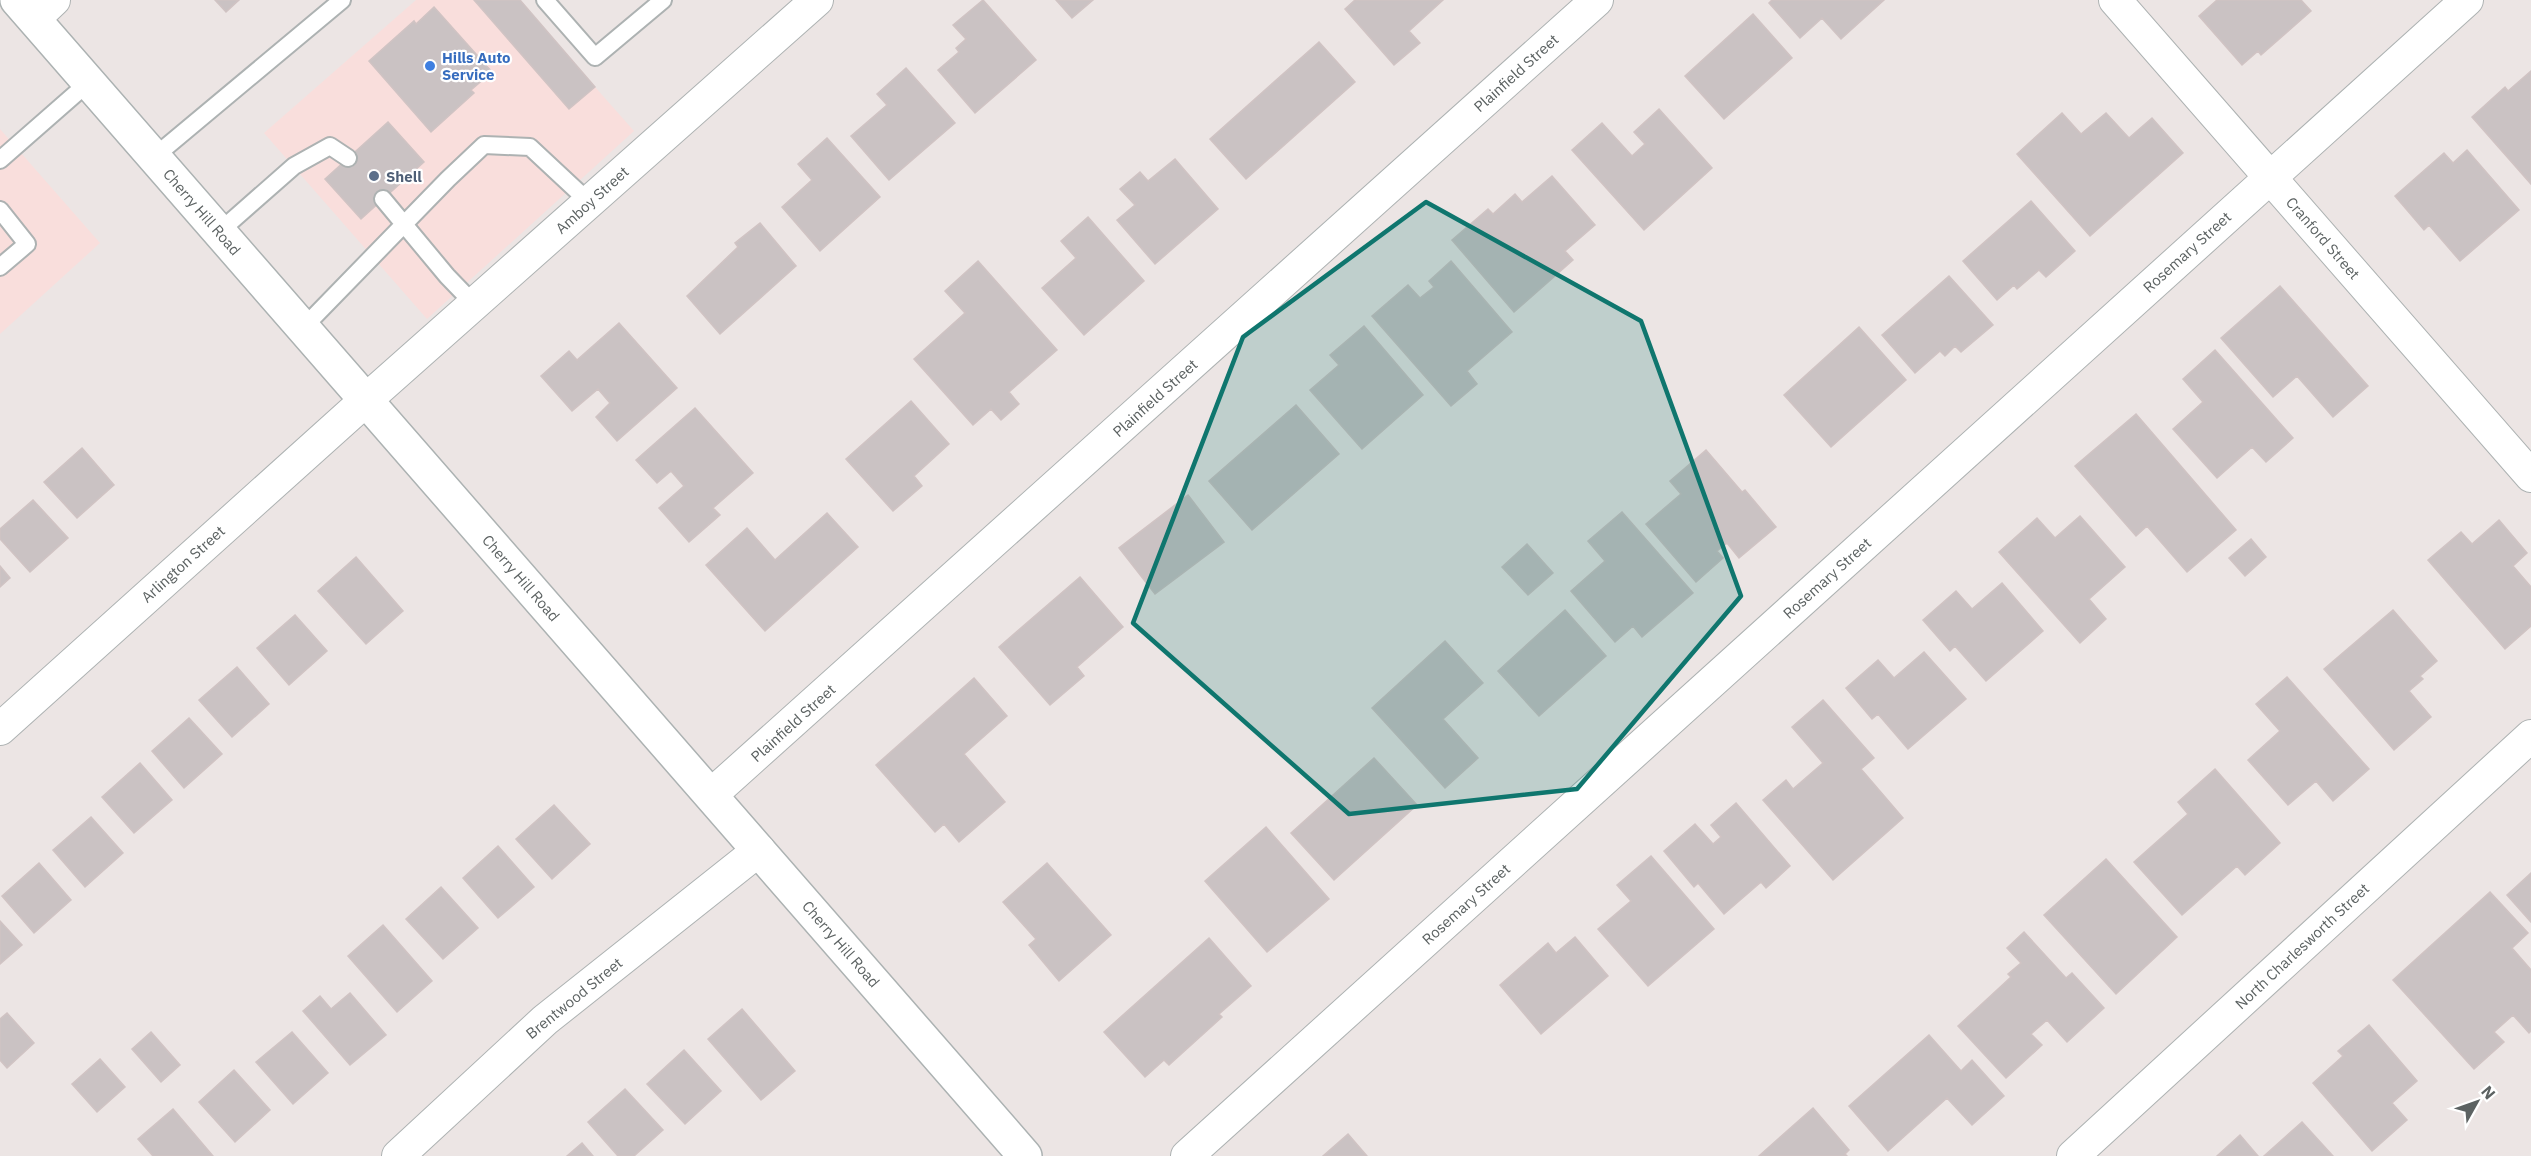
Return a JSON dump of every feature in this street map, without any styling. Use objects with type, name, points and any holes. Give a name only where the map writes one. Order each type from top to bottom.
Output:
[{"type":"main road","name":"Cherry Hill Road","points":[[35,6],[89,82],[1025,1156]]},
{"type":"street","name":"Amboy Street","points":[[366,400],[817,0]]},
{"type":"street","name":"Plainfield Street","points":[[711,795],[1597,0]]},
{"type":"street","name":"Cranford Street","points":[[2115,0],[2531,476]]},
{"type":"street","name":"Rosemary Street","points":[[1187,1156],[2467,0]]},
{"type":"street","name":"Arlington Street","points":[[0,729],[366,400]]},
{"type":"street","name":"North Charlesworth Street","points":[[2073,1156],[2531,736]]},
{"type":"street","name":"Brentwood Street","points":[[398,1156],[545,1020],[759,850]]},
{"type":"lane","points":[[154,157],[342,0]]},
{"type":"lane","points":[[545,0],[596,57],[663,0]]},
{"type":"lane","points":[[0,160],[89,82]]},
{"type":"lane","points":[[303,328],[484,145],[530,147],[589,202]]},
{"type":"lane","points":[[219,232],[294,166],[330,146],[348,158]]},
{"type":"lane","points":[[383,199],[474,304]]},
{"type":"lane","points":[[0,210],[27,244],[0,267]]},
{"type":"highlighted area","points":[[1426,202],[1641,321],[1741,596],[1577,789],[1349,814],[1133,623],[1243,337]]},
{"type":"shaded area","points":[[416,0],[518,0],[634,131],[427,319],[264,133]]},
{"type":"shaded area","points":[[0,129],[100,243],[0,334]]},
{"type":"building","points":[[215,0],[239,0],[226,12]]},
{"type":"building","points":[[474,0],[520,0],[595,87],[569,109]]},
{"type":"building","points":[[983,0],[1036,60],[975,113],[938,70],[959,52],[956,48],[966,39],[953,25]]},
{"type":"building","points":[[1056,0],[1093,0],[1072,18]]},
{"type":"building","points":[[1355,0],[1443,0],[1409,31],[1420,43],[1394,65],[1345,9]]},
{"type":"building","points":[[1772,0],[1884,0],[1841,39],[1822,18],[1800,38],[1769,3]]},
{"type":"building","points":[[2217,0],[2301,0],[2311,11],[2261,55],[2258,51],[2242,65],[2199,16]]},
{"type":"building","name":"Hills Auto Service","points":[[434,7],[492,72],[471,90],[474,93],[431,132],[369,61],[414,21],[416,24]]},
{"type":"building","points":[[1753,14],[1792,58],[1724,119],[1685,76]]},
{"type":"building","points":[[1319,42],[1355,82],[1246,179],[1210,139]]},
{"type":"building","points":[[906,68],[955,123],[889,180],[851,136],[887,105],[877,94]]},
{"type":"building","points":[[2531,71],[2531,184],[2472,117],[2505,87],[2508,91]]},
{"type":"building","points":[[1659,109],[1712,168],[1644,230],[1572,150],[1602,123],[1632,156],[1645,144],[1634,132]]},
{"type":"building","points":[[2062,113],[2081,134],[2106,113],[2129,138],[2152,118],[2183,153],[2090,236],[2017,154]]},
{"type":"building","points":[[388,122],[424,162],[361,219],[325,179]]},
{"type":"building","points":[[827,138],[880,197],[820,251],[782,207],[812,180],[798,164]]},
{"type":"building","points":[[2467,150],[2519,210],[2460,261],[2429,225],[2424,230],[2395,196],[2444,153],[2453,163]]},
{"type":"building","points":[[1175,159],[1218,209],[1155,264],[1117,220],[1135,205],[1120,189],[1140,172],[1148,181]]},
{"type":"building","points":[[1552,176],[1595,225],[1565,251],[1573,260],[1514,312],[1452,240],[1488,209],[1493,214],[1515,194],[1522,202]]},
{"type":"building","points":[[2031,201],[2075,251],[2046,277],[2039,270],[2017,289],[2014,285],[1997,300],[1963,261]]},
{"type":"building","points":[[1088,217],[1144,281],[1084,335],[1042,288],[1076,258],[1061,241]]},
{"type":"building","points":[[760,223],[796,266],[720,334],[687,296],[738,247],[735,243]]},
{"type":"building","points":[[978,261],[1057,350],[1009,392],[1019,404],[1001,420],[991,409],[973,425],[914,359],[965,313],[945,291]]},
{"type":"building","points":[[1451,261],[1512,332],[1467,371],[1477,384],[1451,406],[1372,316],[1408,285],[1420,298],[1434,287],[1429,281]]},
{"type":"building","points":[[1949,276],[1993,325],[1961,352],[1955,346],[1945,356],[1940,351],[1915,373],[1882,335]]},
{"type":"building","points":[[2280,286],[2368,386],[2333,417],[2297,376],[2273,397],[2221,338]]},
{"type":"building","points":[[619,323],[677,388],[617,441],[596,417],[610,403],[598,389],[572,411],[541,376],[569,351],[577,360]]},
{"type":"building","points":[[1364,326],[1423,395],[1362,449],[1310,390],[1339,365],[1330,355]]},
{"type":"building","points":[[1859,327],[1906,380],[1831,447],[1784,395]]},
{"type":"building","points":[[2215,350],[2293,438],[2266,462],[2252,447],[2217,478],[2173,429],[2203,402],[2183,379]]},
{"type":"building","points":[[911,401],[949,444],[914,476],[922,486],[893,511],[846,459]]},
{"type":"building","points":[[1296,405],[1339,454],[1252,530],[1209,481]]},
{"type":"building","points":[[695,408],[753,473],[713,508],[720,515],[689,542],[659,508],[684,486],[671,471],[657,483],[636,460]]},
{"type":"building","points":[[2136,414],[2236,530],[2187,572],[2147,526],[2136,536],[2075,466]]},
{"type":"building","points":[[82,448],[114,485],[77,518],[44,482]]},
{"type":"building","points":[[1706,450],[1742,492],[1745,490],[1776,527],[1739,558],[1727,543],[1717,551],[1723,558],[1696,582],[1646,524],[1681,494],[1670,481]]},
{"type":"building","points":[[1188,495],[1224,542],[1155,594],[1119,548]]},
{"type":"building","points":[[33,500],[68,538],[30,572],[0,539],[0,529]]},
{"type":"building","points":[[1622,512],[1693,593],[1642,637],[1633,626],[1615,642],[1571,591],[1605,561],[1588,541]]},
{"type":"building","points":[[827,513],[858,547],[765,631],[706,565],[747,528],[775,560]]},
{"type":"building","points":[[2080,516],[2125,567],[2089,599],[2106,619],[2080,643],[1999,552],[2037,518],[2055,538]]},
{"type":"building","points":[[2499,520],[2527,553],[2513,566],[2531,587],[2531,626],[2505,649],[2428,560],[2461,532],[2472,544]]},
{"type":"building","points":[[2251,539],[2266,557],[2245,576],[2229,558]]},
{"type":"building","points":[[1527,544],[1553,573],[1528,595],[1502,567]]},
{"type":"building","points":[[356,557],[403,611],[366,644],[318,591]]},
{"type":"building","points":[[0,566],[10,578],[0,587]]},
{"type":"building","points":[[1080,577],[1123,627],[1077,667],[1084,676],[1050,705],[999,647]]},
{"type":"building","points":[[2002,583],[2043,631],[1986,681],[1955,646],[1950,651],[1923,620],[1956,591],[1972,609]]},
{"type":"building","points":[[1565,610],[1606,656],[1539,716],[1498,671]]},
{"type":"building","points":[[2393,610],[2437,661],[2420,676],[2423,679],[2409,691],[2431,717],[2394,750],[2324,669]]},
{"type":"building","points":[[295,615],[327,651],[289,685],[257,648]]},
{"type":"building","points":[[1445,641],[1483,683],[1443,719],[1478,758],[1445,788],[1372,708]]},
{"type":"building","points":[[1924,652],[1966,699],[1908,749],[1878,714],[1872,719],[1846,688],[1878,660],[1894,678]]},
{"type":"building","points":[[237,667],[269,704],[232,737],[199,700]]},
{"type":"building","points":[[2287,677],[2369,769],[2333,801],[2316,781],[2288,805],[2248,760],[2280,731],[2256,704]]},
{"type":"building","points":[[974,678],[1007,716],[964,754],[1005,802],[959,842],[944,824],[935,832],[876,765]]},
{"type":"building","points":[[1823,700],[1874,758],[1861,769],[1903,818],[1833,880],[1763,800],[1786,780],[1793,789],[1823,763],[1792,727]]},
{"type":"building","points":[[189,718],[222,754],[184,788],[152,751]]},
{"type":"building","points":[[1374,758],[1417,805],[1334,880],[1291,833]]},
{"type":"building","points":[[140,763],[172,800],[134,833],[102,797]]},
{"type":"building","points":[[2215,769],[2280,843],[2245,875],[2237,866],[2182,915],[2134,862],[2188,814],[2178,802]]},
{"type":"building","points":[[1736,803],[1790,866],[1766,888],[1761,882],[1724,914],[1698,883],[1694,887],[1664,851],[1695,824],[1713,844],[1721,837],[1711,825]]},
{"type":"building","points":[[554,805],[590,844],[552,879],[516,839]]},
{"type":"building","points":[[91,817],[123,853],[85,887],[53,850]]},
{"type":"building","points":[[1266,827],[1329,899],[1267,952],[1205,881]]},
{"type":"building","points":[[498,846],[534,887],[498,918],[463,878]]},
{"type":"building","points":[[1651,856],[1714,929],[1648,986],[1598,929],[1631,901],[1617,885]]},
{"type":"building","points":[[2106,859],[2177,937],[2116,994],[2044,915]]},
{"type":"building","points":[[39,863],[71,900],[34,933],[2,896]]},
{"type":"building","points":[[1047,863],[1111,935],[1059,981],[1029,945],[1036,939],[1003,902]]},
{"type":"building","points":[[2531,873],[2531,922],[2507,895]]},
{"type":"building","points":[[441,887],[478,928],[443,959],[406,919]]},
{"type":"building","points":[[2490,892],[2528,933],[2512,948],[2531,970],[2531,1031],[2529,1033],[2513,1015],[2494,1032],[2504,1042],[2474,1069],[2393,980]]},
{"type":"building","points":[[0,921],[22,945],[0,964]]},
{"type":"building","points":[[383,925],[432,981],[397,1012],[348,956]]},
{"type":"building","points":[[2024,932],[2066,978],[2072,973],[2104,1008],[2067,1042],[2047,1020],[2031,1034],[2042,1045],[2006,1078],[1958,1026],[2011,977],[2008,974],[2021,963],[2007,948]]},
{"type":"building","points":[[1575,937],[1608,976],[1541,1034],[1500,985],[1548,943],[1556,953]]},
{"type":"building","points":[[1209,938],[1251,986],[1219,1014],[1222,1017],[1169,1065],[1164,1060],[1145,1077],[1104,1032]]},
{"type":"building","points":[[350,993],[386,1035],[350,1065],[303,1011],[320,996],[331,1009]]},
{"type":"building","points":[[742,1009],[795,1071],[761,1100],[708,1039]]},
{"type":"building","points":[[7,1013],[34,1043],[7,1068],[0,1060],[0,1019]]},
{"type":"building","points":[[2369,1025],[2417,1081],[2392,1103],[2407,1120],[2372,1151],[2313,1083],[2343,1056],[2338,1051]]},
{"type":"building","points":[[151,1032],[180,1065],[161,1082],[132,1049]]},
{"type":"building","points":[[292,1032],[328,1073],[293,1104],[256,1062]]},
{"type":"building","points":[[1929,1035],[1961,1071],[1972,1060],[2004,1096],[1972,1125],[1947,1098],[1888,1151],[1849,1106]]},
{"type":"building","points":[[684,1050],[721,1091],[685,1124],[647,1084]]},
{"type":"building","points":[[100,1059],[125,1087],[97,1112],[72,1084]]},
{"type":"building","points":[[234,1070],[270,1110],[235,1142],[199,1102]]},
{"type":"building","points":[[625,1089],[663,1130],[634,1156],[618,1156],[588,1122]]},
{"type":"building","points":[[1813,1108],[1849,1150],[1845,1154],[1847,1156],[1759,1156]]},
{"type":"building","points":[[173,1109],[213,1156],[153,1156],[138,1139]]},
{"type":"building","points":[[2302,1122],[2333,1156],[2264,1156]]},
{"type":"building","points":[[1348,1134],[1367,1156],[1323,1156]]},
{"type":"building","points":[[2240,1135],[2258,1156],[2217,1156]]},
{"type":"building","points":[[582,1143],[593,1156],[567,1156]]},
{"type":"place","name":"Hills Auto Service","points":[[430,66]]},
{"type":"place","name":"Shell","points":[[374,176]]}]
